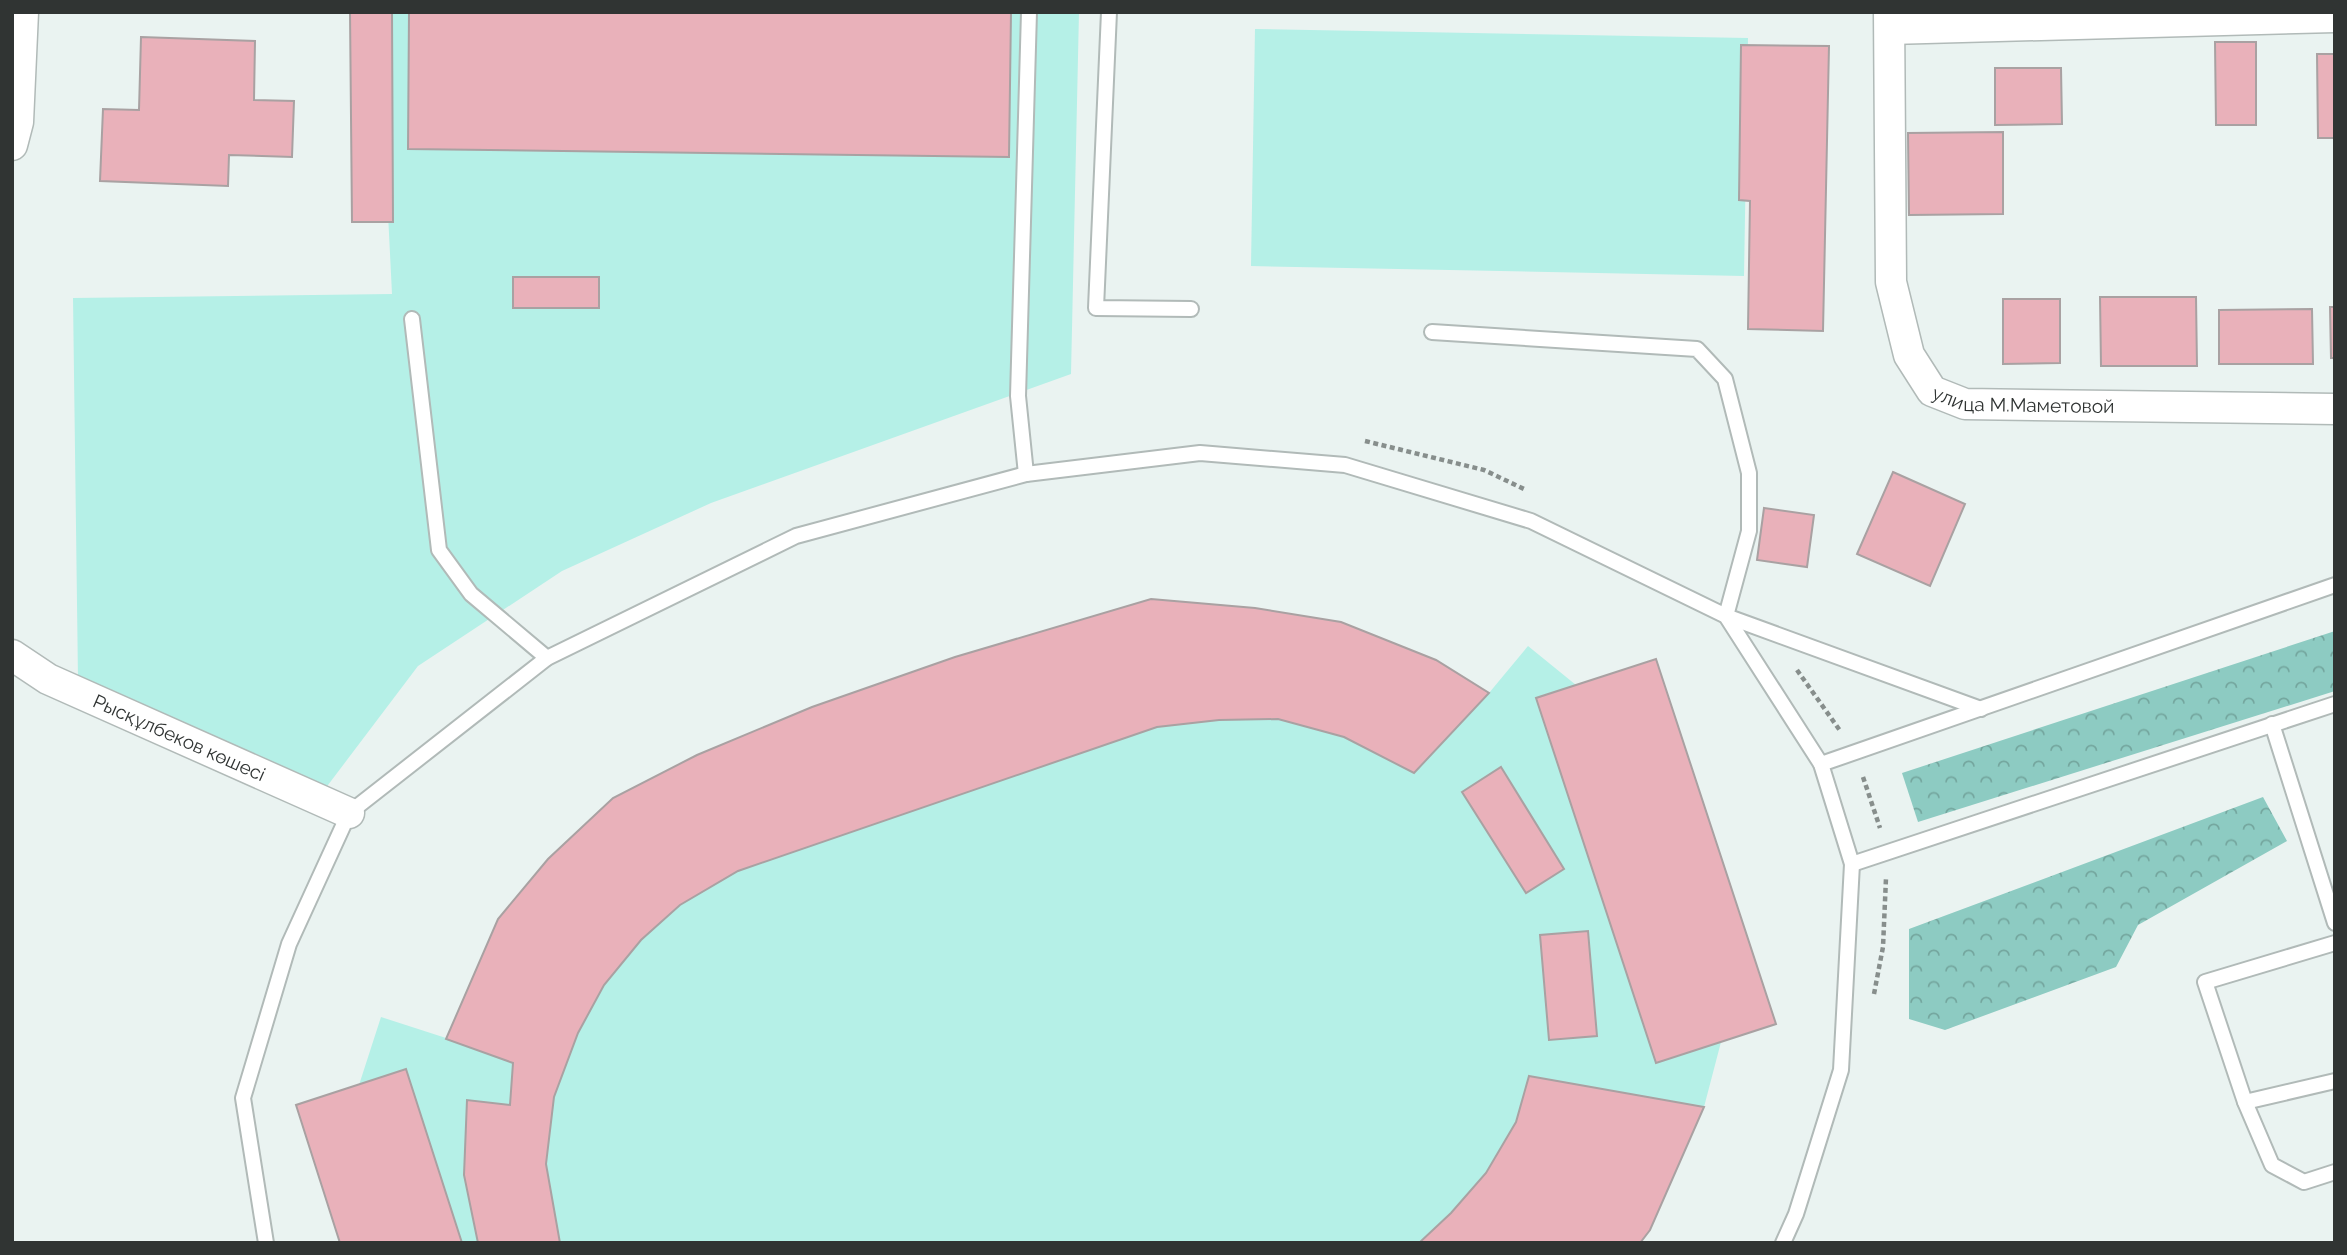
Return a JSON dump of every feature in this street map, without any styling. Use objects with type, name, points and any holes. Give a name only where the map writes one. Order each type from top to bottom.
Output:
[{"type":"street","points":[[12,145],[18,122],[23,12]]},
{"type":"street","points":[[1890,20],[2335,17]]},
{"type":"street","name":"улица М.Маметовой","points":[[1890,20],[1891,282],[1909,355],[1932,391],[1965,404],[2335,409]]},
{"type":"street","name":"Рысқұлбеков көшесі","points":[[12,655],[48,679],[349,813]]},
{"type":"lane","points":[[1026,474],[1018,396],[1029,12]]},
{"type":"lane","points":[[1109,12],[1096,308],[1191,309]]},
{"type":"lane","points":[[412,319],[439,550],[471,594],[547,658]]},
{"type":"lane","points":[[1432,332],[1697,349],[1725,379],[1749,473],[1749,531],[1726,616],[1821,764],[1852,864],[1841,1070],[1796,1214],[1783,1243]]},
{"type":"lane","points":[[266,1243],[243,1098],[289,944],[349,813],[547,658],[796,536],[1026,474],[1200,453],[1345,465],[1531,521],[1726,616],[1981,709]]},
{"type":"lane","points":[[1821,764],[2335,584]]},
{"type":"lane","points":[[1852,864],[2335,704]]},
{"type":"lane","points":[[2272,724],[2335,923]]},
{"type":"lane","points":[[2335,943],[2205,982],[2245,1102],[2272,1165],[2304,1182],[2335,1172]]},
{"type":"lane","points":[[2245,1102],[2335,1081]]},
{"type":"path","points":[[1363,440],[1484,470],[1534,494]]},
{"type":"path","points":[[1770,632],[1855,752],[1888,852]]},
{"type":"shaded area","points":[[378,12],[1079,12],[1071,374],[711,503],[562,571],[418,666],[325,789],[78,679],[73,298],[392,294]]},
{"type":"shaded area","points":[[1255,29],[1748,38],[1744,276],[1251,266]]},
{"type":"shaded area","points":[[1151,599],[1255,608],[1341,622],[1436,660],[1489,693],[1528,646],[1576,685],[1656,659],[1776,1024],[1721,1042],[1704,1107],[1650,1230],[1640,1243],[340,1243],[296,1105],[359,1085],[381,1017],[446,1038],[498,919],[697,755],[812,707],[955,657]]},
{"type":"green space","points":[[2335,631],[2335,691],[1918,822],[1902,773]]},
{"type":"green space","points":[[2263,797],[2287,841],[2138,925],[2116,967],[1945,1030],[1909,1019],[1909,929]]},
{"type":"building","points":[[350,12],[392,12],[393,222],[352,222]]},
{"type":"building","points":[[409,12],[1011,12],[1009,157],[408,149]]},
{"type":"building","points":[[141,37],[255,41],[254,100],[294,101],[292,157],[229,155],[228,186],[100,181],[103,109],[139,110]]},
{"type":"building","points":[[2215,42],[2256,42],[2256,125],[2216,125]]},
{"type":"building","points":[[1741,45],[1829,46],[1823,331],[1748,329],[1750,201],[1739,200]]},
{"type":"building","points":[[2317,54],[2335,54],[2335,138],[2318,138]]},
{"type":"building","points":[[1995,68],[2061,68],[2062,124],[1995,125]]},
{"type":"building","points":[[2003,132],[2003,214],[1909,215],[1908,133]]},
{"type":"building","points":[[513,277],[599,277],[599,308],[513,308]]},
{"type":"building","points":[[2100,297],[2196,297],[2197,366],[2101,366]]},
{"type":"building","points":[[2003,299],[2060,299],[2060,363],[2003,364]]},
{"type":"building","points":[[2330,307],[2335,307],[2335,358],[2331,358]]},
{"type":"building","points":[[2312,309],[2313,364],[2219,364],[2219,310]]},
{"type":"building","points":[[1893,472],[1965,504],[1930,586],[1857,554]]},
{"type":"building","points":[[1764,508],[1814,515],[1807,567],[1757,560]]},
{"type":"building","points":[[1151,599],[1255,608],[1341,622],[1436,660],[1489,693],[1414,773],[1344,737],[1278,719],[1219,720],[1157,727],[738,871],[680,905],[641,940],[604,985],[578,1033],[554,1097],[546,1164],[560,1243],[478,1243],[464,1175],[467,1100],[510,1105],[513,1063],[446,1039],[498,919],[548,859],[613,798],[697,755],[812,707],[955,657]]},
{"type":"building","points":[[1656,659],[1776,1024],[1656,1063],[1536,698]]},
{"type":"building","points":[[1501,767],[1564,869],[1526,893],[1462,792]]},
{"type":"building","points":[[1588,931],[1597,1036],[1549,1040],[1540,935]]},
{"type":"building","points":[[406,1069],[462,1243],[340,1243],[296,1105]]},
{"type":"building","points":[[1529,1076],[1704,1107],[1650,1230],[1640,1243],[1419,1243],[1451,1213],[1486,1173],[1516,1122]]}]
